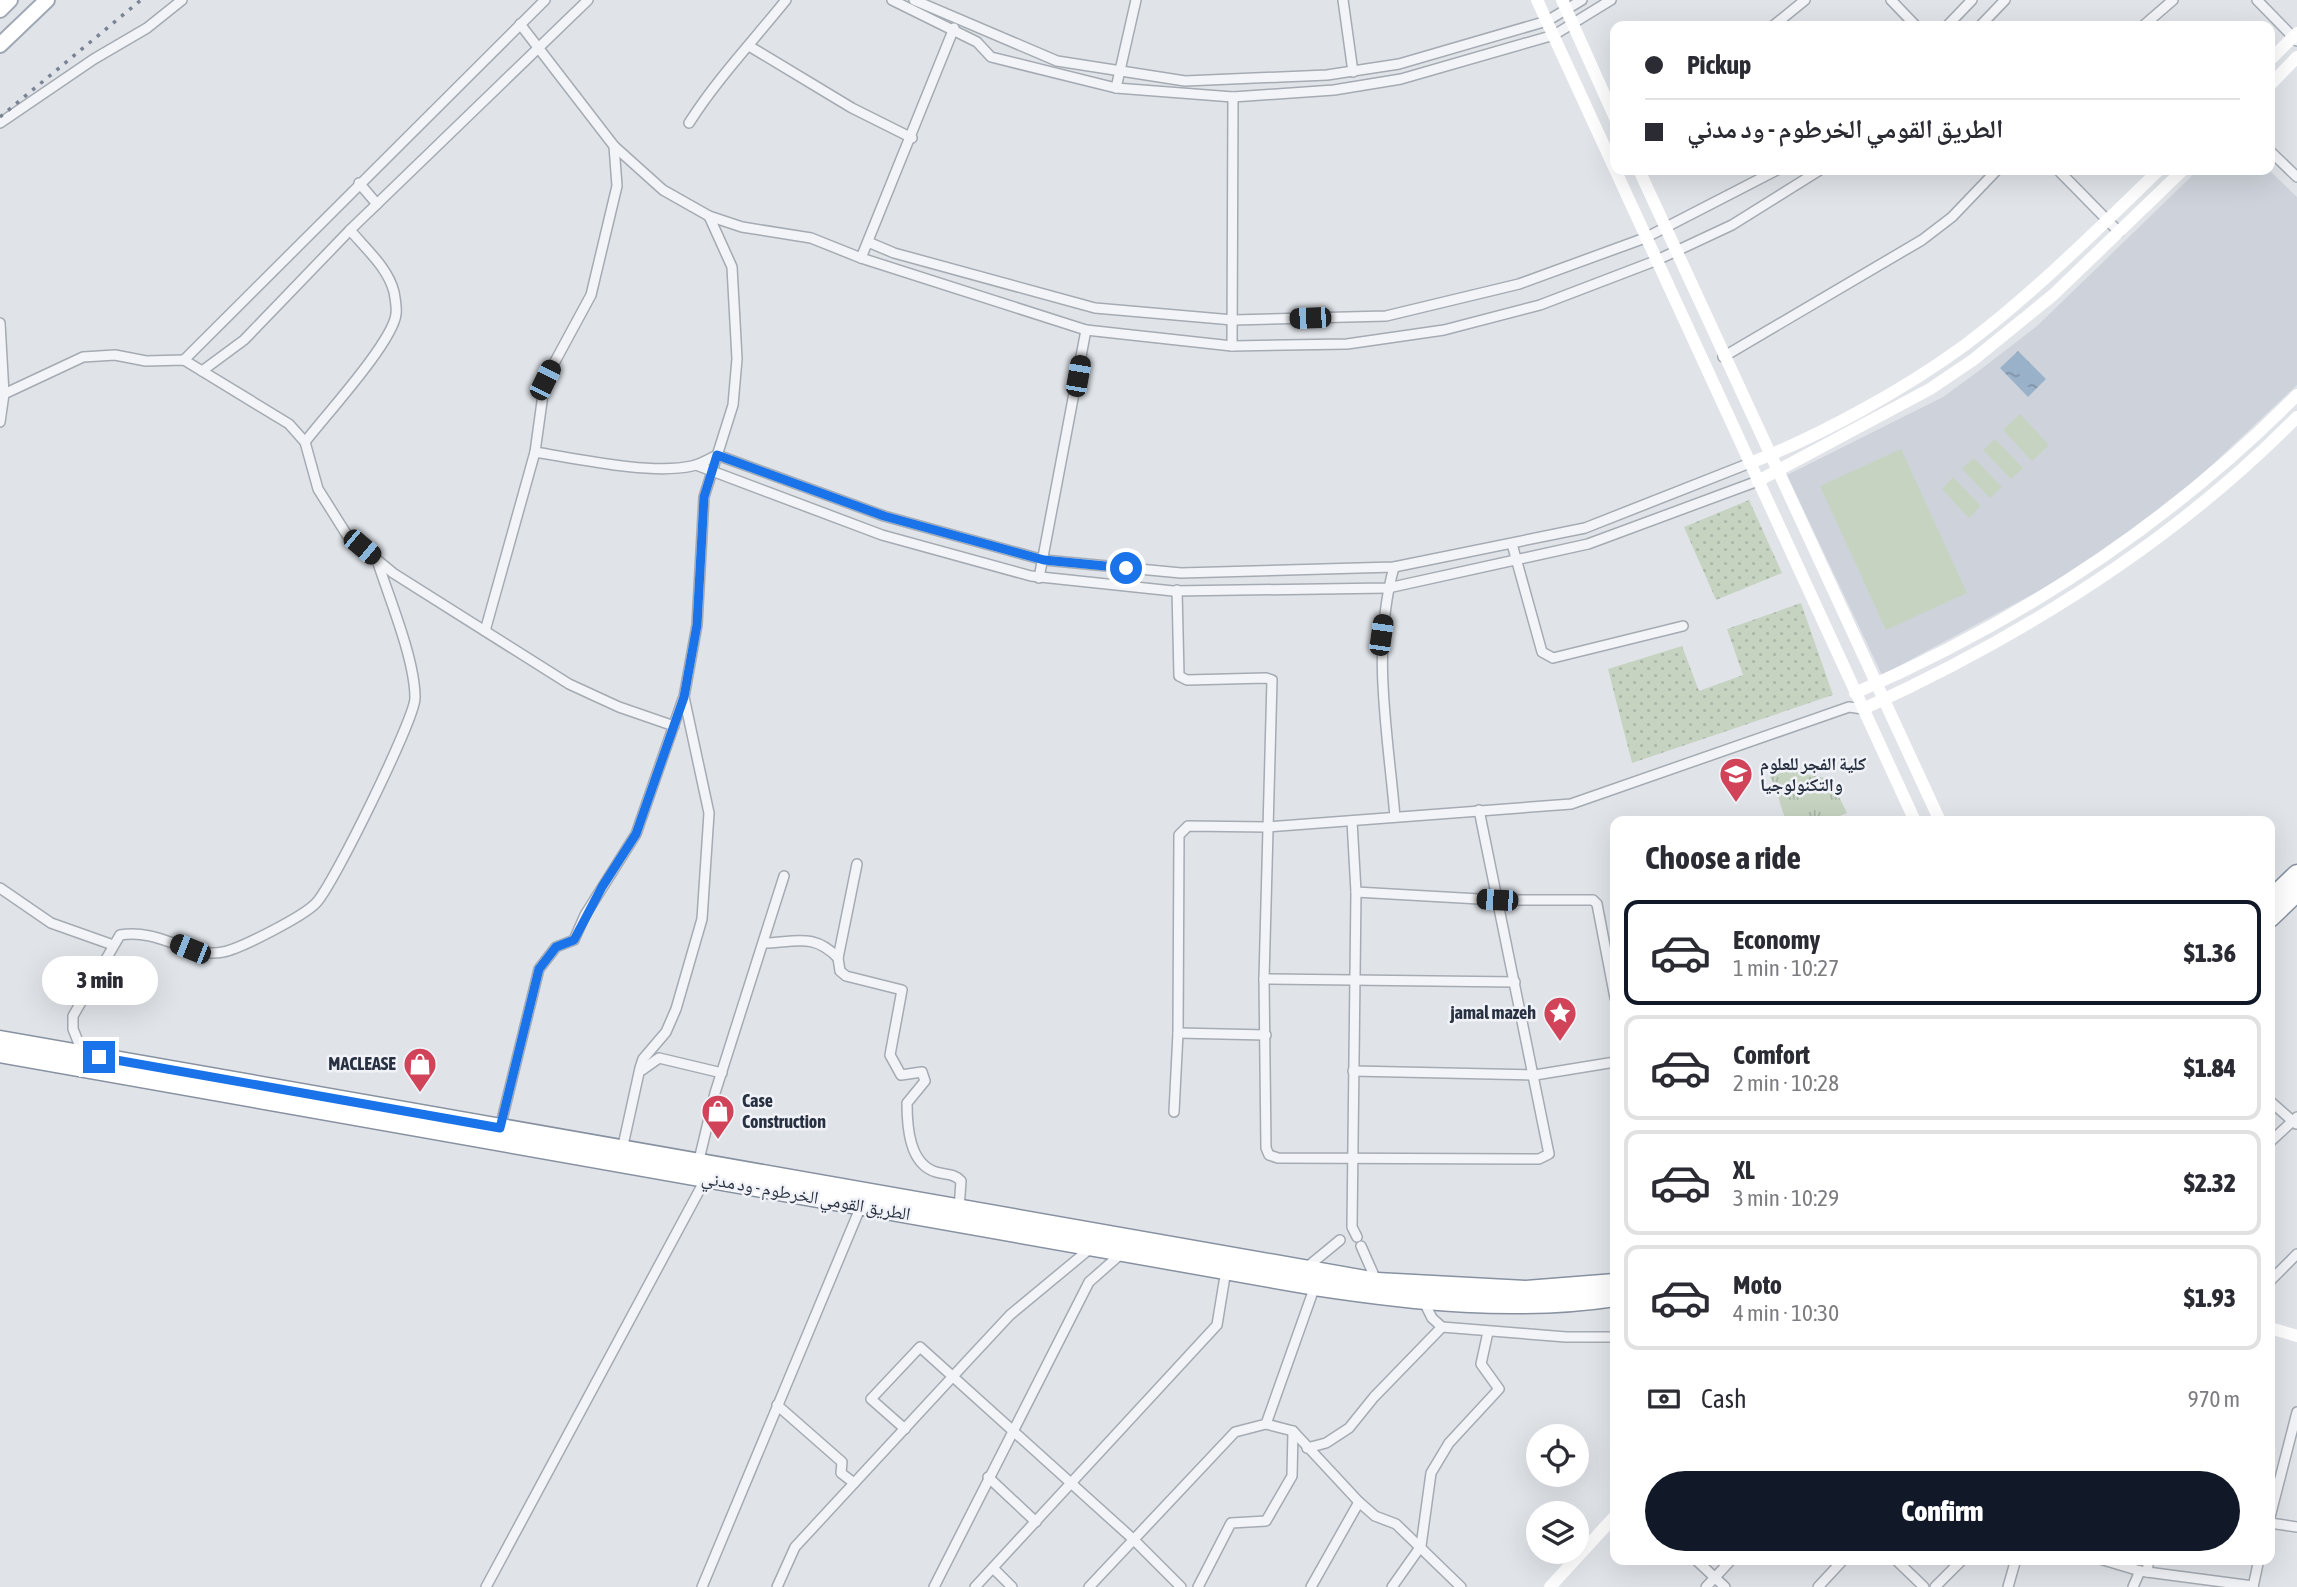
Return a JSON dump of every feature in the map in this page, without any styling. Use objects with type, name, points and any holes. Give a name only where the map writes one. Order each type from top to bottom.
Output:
[{"type":"highway","points":[[2275,895],[2297,874]]},
{"type":"highway","points":[[2275,913],[2297,892]]},
{"type":"highway","name":"الطريق القومي الخرطوم - ود مدني","points":[[0,1040],[622,1150],[702,1171],[861,1206],[1315,1286],[1423,1300],[1529,1303],[1610,1297]]},
{"type":"highway","name":"الطريق القومي الخرطوم - ود مدني","points":[[0,1053],[702,1171],[959,1209],[1377,1282],[1526,1290],[1610,1283]]},
{"type":"main road","points":[[0,10],[10,0]]},
{"type":"main road","points":[[0,45],[47,0]]},
{"type":"street","points":[[0,122],[94,59],[147,28],[182,0]]},
{"type":"street","points":[[184,360],[545,0]]},
{"type":"street","points":[[202,371],[244,340],[350,230],[588,0]]},
{"type":"street","points":[[689,123],[714,84],[734,66],[786,0]]},
{"type":"street","points":[[892,0],[906,3],[977,42],[990,57],[1116,88],[1233,97],[1334,90],[1401,79],[1554,35],[1611,0]]},
{"type":"street","points":[[914,0],[1058,61],[1185,81],[1353,72],[1399,64],[1547,21],[1564,5],[1582,0]]},
{"type":"street","points":[[1116,88],[1136,0]]},
{"type":"street","points":[[1343,0],[1353,72]]},
{"type":"street","points":[[1537,0],[1610,159]]},
{"type":"street","points":[[1779,21],[1805,0]]},
{"type":"street","points":[[1891,0],[1911,21]]},
{"type":"street","points":[[1952,21],[1972,0]]},
{"type":"street","points":[[1985,21],[2005,0]]},
{"type":"street","points":[[2149,21],[2173,0]]},
{"type":"street","points":[[2257,0],[2296,37],[2275,56]]},
{"type":"street","points":[[1564,5],[1610,107]]},
{"type":"street","points":[[862,258],[958,20]]},
{"type":"street","points":[[520,24],[537,50],[614,146],[663,190],[709,216],[742,227],[811,238],[862,258],[1086,330],[1232,346],[1347,344],[1444,330],[1540,305],[1655,261],[1732,225],[1812,175]]},
{"type":"street","points":[[749,46],[820,90],[912,138]]},
{"type":"street","points":[[2275,80],[2297,57]]},
{"type":"street","points":[[1232,346],[1233,97]]},
{"type":"street","points":[[485,631],[535,452],[545,380],[591,295],[617,186],[614,146]]},
{"type":"street","points":[[2275,156],[2297,177]]},
{"type":"street","points":[[1617,175],[1913,816]]},
{"type":"street","points":[[1641,175],[1723,357],[1938,816]]},
{"type":"street","points":[[869,242],[894,253],[1095,308],[1233,320],[1386,316],[1519,284],[1646,238],[1768,175]]},
{"type":"street","points":[[1723,357],[1922,240],[1952,217],[1992,175]]},
{"type":"street","points":[[2063,175],[2119,232]]},
{"type":"street","points":[[696,466],[717,455],[891,518],[1044,560],[1181,573],[1394,567],[1511,544],[1585,528],[1770,456],[1871,403],[1952,354],[2028,294],[2154,175]]},
{"type":"street","points":[[535,452],[625,466],[696,466],[882,535],[1039,578],[1177,590],[1388,588],[1588,544],[1777,472],[1950,377],[2032,313],[2178,175]]},
{"type":"street","points":[[359,183],[377,204]]},
{"type":"street","points":[[500,1128],[539,969],[556,947],[574,940],[602,887],[636,834],[684,697],[697,625],[704,497],[733,405],[737,359],[732,267],[709,216]]},
{"type":"street","points":[[304,442],[392,328],[397,313],[394,291],[384,270],[350,230]]},
{"type":"street","points":[[0,323],[5,394],[0,422]]},
{"type":"street","points":[[1039,578],[1086,330]]},
{"type":"street","points":[[5,394],[83,357],[123,356],[146,361],[184,360],[289,424],[304,442],[318,489],[347,535],[377,560],[569,684],[619,708],[674,726]]},
{"type":"street","points":[[1849,707],[1855,693],[1924,663],[2092,566],[2212,474],[2297,395]]},
{"type":"street","points":[[1174,1112],[1178,1033],[1179,835],[1188,827],[1267,827],[1571,804],[1849,707],[1863,709],[1930,677],[2048,614],[2136,556],[2228,484],[2297,417]]},
{"type":"street","points":[[882,535],[891,518]]},
{"type":"street","points":[[1511,544],[1542,652],[1549,657],[1682,626]]},
{"type":"street","points":[[83,1054],[73,1029],[73,1017],[120,934],[155,934],[209,954],[225,952],[283,925],[317,903],[357,834],[415,701],[411,672],[377,560]]},
{"type":"street","points":[[1394,567],[1381,635],[1382,685],[1395,817]]},
{"type":"street","points":[[1177,590],[1180,676],[1187,680],[1272,680],[1264,979],[1266,1148],[1269,1155],[1278,1158],[1539,1159],[1549,1154],[1479,810]]},
{"type":"street","points":[[1822,621],[1841,612]]},
{"type":"street","points":[[1924,663],[1930,677]]},
{"type":"street","points":[[622,1150],[643,1059],[666,1032],[676,1009],[702,919],[709,813],[684,697]]},
{"type":"street","points":[[1304,1270],[1346,1234],[1353,1159],[1356,892],[1352,821]]},
{"type":"street","points":[[857,864],[838,958],[840,971],[846,976],[902,990],[890,1055],[901,1075],[922,1072],[925,1081],[907,1103],[908,1130],[922,1164],[929,1170],[955,1175],[961,1181],[959,1209]]},
{"type":"street","points":[[486,1587],[702,1171],[722,1073],[785,876]]},
{"type":"street","points":[[0,888],[51,922],[113,946]]},
{"type":"street","points":[[1356,892],[1497,900],[1594,900],[1610,975]]},
{"type":"street","points":[[764,943],[816,941],[824,944],[838,958]]},
{"type":"street","points":[[1264,979],[1515,982]]},
{"type":"street","points":[[1178,1033],[1266,1035]]},
{"type":"street","points":[[639,1072],[659,1058],[722,1073]]},
{"type":"street","points":[[1353,1071],[1535,1076],[1610,1063]]},
{"type":"street","points":[[2275,1105],[2296,1121],[2275,1138]]},
{"type":"street","points":[[702,1587],[861,1206]]},
{"type":"street","points":[[1346,1234],[1359,1241],[1377,1282]]},
{"type":"street","points":[[777,1587],[794,1547],[1010,1315],[1093,1247]]},
{"type":"street","points":[[934,1587],[1089,1282],[1123,1252]]},
{"type":"street","points":[[2275,1276],[2297,1254]]},
{"type":"street","points":[[975,1587],[1217,1325],[1226,1270]]},
{"type":"street","points":[[1266,1424],[1315,1286]]},
{"type":"street","points":[[1423,1300],[1432,1318],[1442,1327],[1488,1332],[1610,1337]]},
{"type":"street","points":[[1307,1448],[1326,1443],[1349,1428],[1374,1397],[1442,1327]]},
{"type":"street","points":[[2275,1329],[2297,1336]]},
{"type":"street","points":[[1392,1587],[1421,1546],[1431,1473],[1449,1443],[1499,1389],[1481,1364],[1488,1332]]},
{"type":"street","points":[[905,1429],[871,1399],[920,1347],[1133,1539],[1181,1587]]},
{"type":"street","points":[[777,1405],[842,1462],[841,1473],[854,1483]]},
{"type":"street","points":[[2275,1498],[2297,1412]]},
{"type":"street","points":[[1089,1587],[1235,1432],[1266,1424],[1293,1431],[1359,1502],[1375,1516],[1396,1524],[1461,1587]]},
{"type":"street","points":[[1198,1587],[1231,1523],[1266,1521],[1292,1476],[1293,1431]]},
{"type":"street","points":[[988,1477],[1036,1522]]},
{"type":"street","points":[[1311,1587],[1359,1502]]},
{"type":"street","points":[[1550,1587],[1610,1521]]},
{"type":"street","points":[[2275,1524],[2297,1527]]},
{"type":"street","points":[[1701,1565],[1725,1587]]},
{"type":"street","points":[[1706,1587],[1726,1565]]},
{"type":"street","points":[[1818,1587],[1838,1565]]},
{"type":"street","points":[[1901,1565],[1924,1587]]},
{"type":"street","points":[[1935,1587],[1957,1565]]},
{"type":"street","points":[[2008,1587],[2014,1565]]},
{"type":"street","points":[[2120,1565],[2143,1572],[2253,1587],[2258,1565]]},
{"type":"street","points":[[2133,1587],[2146,1565]]},
{"type":"street","points":[[993,1568],[1012,1587]]},
{"type":"shaded area","points":[[2193,175],[2274,175],[2297,197],[2297,385],[2181,494],[2085,566],[1882,675],[1787,475],[1943,397],[2037,326]]},
{"type":"green space","points":[[2020,414],[2049,445],[2032,461],[2003,430]]},
{"type":"green space","points":[[1995,439],[2023,468],[2011,479],[1983,450]]},
{"type":"green space","points":[[1901,449],[1967,593],[1886,630],[1820,486]]},
{"type":"green space","points":[[1974,458],[2002,487],[1990,498],[1962,469]]},
{"type":"green space","points":[[1953,477],[1981,506],[1969,518],[1942,489]]},
{"type":"green space","points":[[1749,500],[1782,573],[1716,600],[1684,527]]},
{"type":"green space","points":[[1801,603],[1833,695],[1632,763],[1608,669],[1682,646],[1699,691],[1743,675],[1727,629]]},
{"type":"green space","points":[[1797,766],[1809,775],[1830,779],[1847,813],[1840,816],[1785,816],[1770,777]]},
{"type":"water","points":[[2018,351],[2046,379],[2028,397],[2000,368]]},
{"type":"railway","points":[[0,117],[141,0]]},
{"type":"place","name":"كلية الفجر للعلوم والتكنولوجيا","points":[[1736,804]]},
{"type":"place","name":"jamal mazeh","points":[[1560,1043]]},
{"type":"place","name":"MACLEASE","points":[[420,1094]]},
{"type":"place","name":"Case Construction","points":[[718,1141]]},
{"type":"route","points":[[99,1057],[500,1128],[539,969],[556,947],[574,940],[616,863],[636,834],[684,697],[697,625],[700,531],[704,497],[717,455],[884,516],[1044,560],[1126,568]]}]
